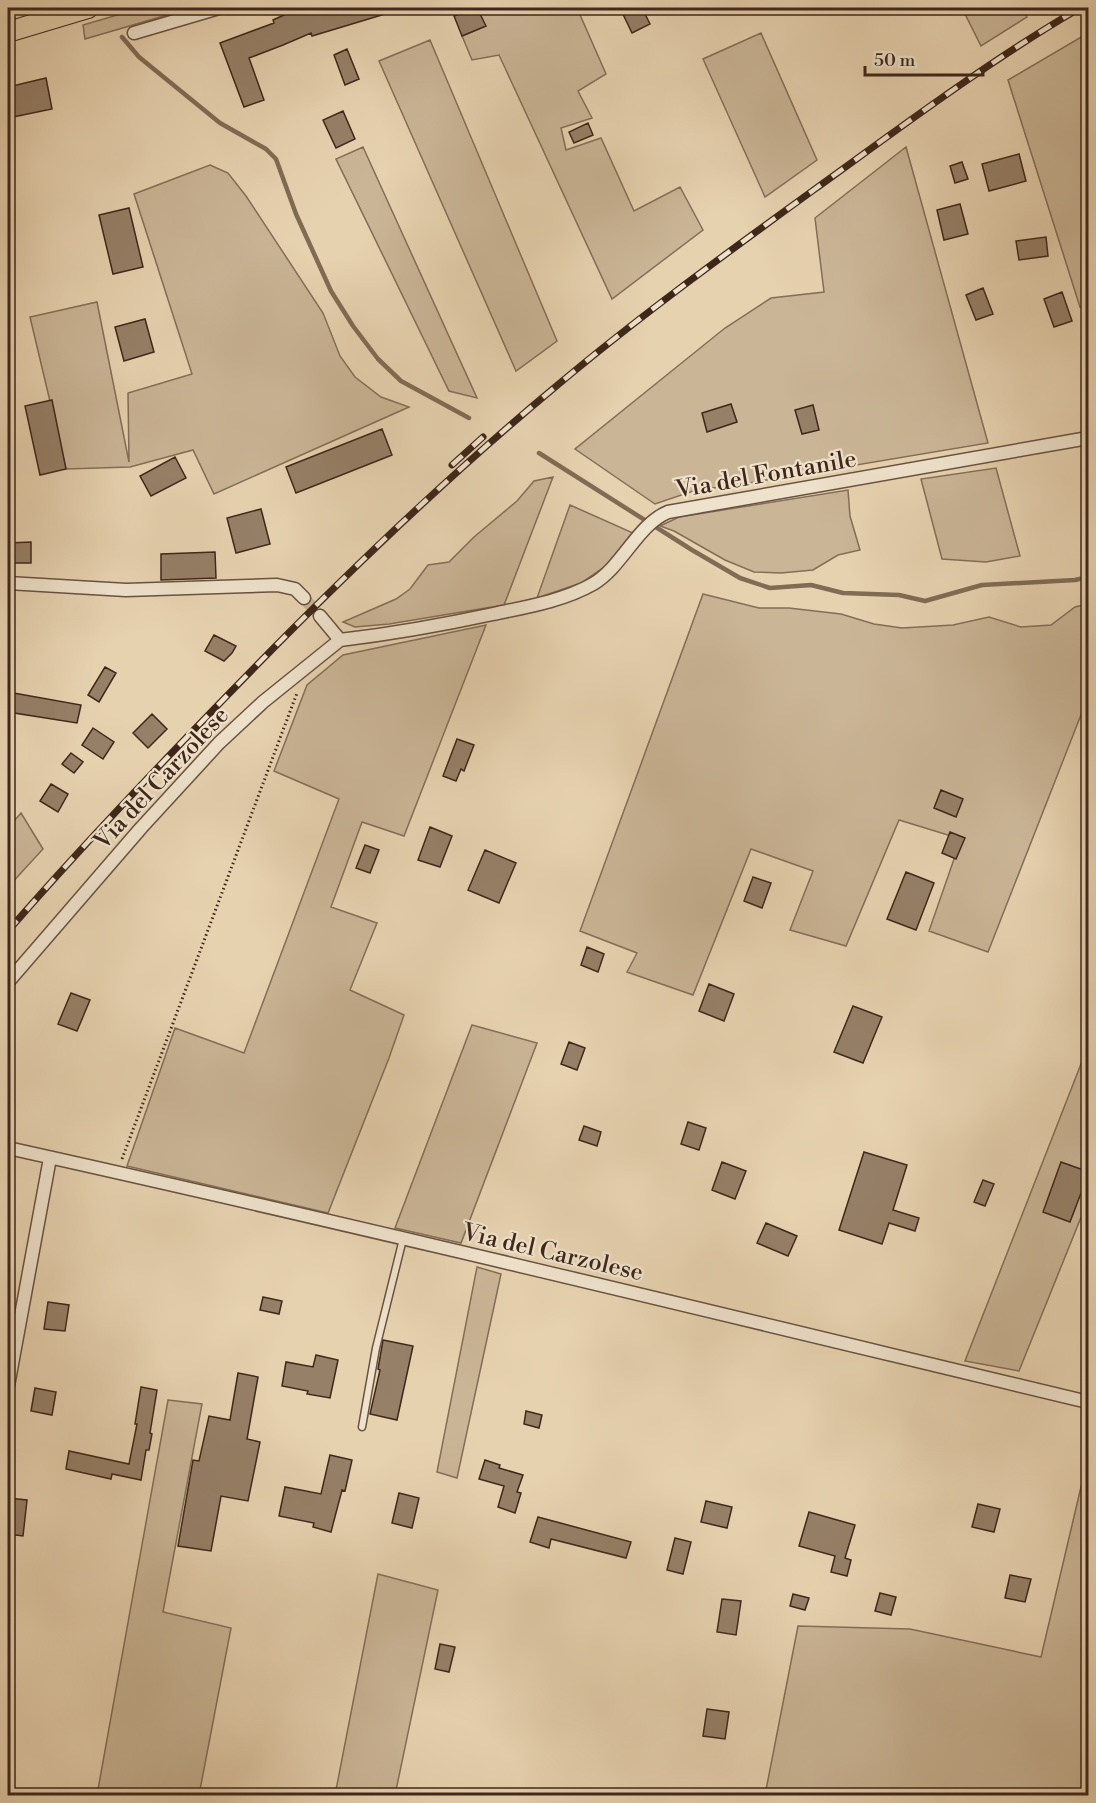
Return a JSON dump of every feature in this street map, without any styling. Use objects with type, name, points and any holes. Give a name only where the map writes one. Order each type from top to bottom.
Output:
[{"type":"main road","points":[[8,32],[88,8]]},
{"type":"street","points":[[134,33],[219,8]]},
{"type":"street","name":"Via del Fontanile","points":[[340,640],[467,620],[563,597],[599,580],[663,514],[685,508],[840,483],[1089,438]]},
{"type":"street","points":[[8,583],[133,590],[278,585],[295,589],[304,597]]},
{"type":"street","points":[[320,616],[340,640]]},
{"type":"street","name":"Via del Carzolese","points":[[8,982],[219,742],[257,706],[340,640]]},
{"type":"street","name":"Via del Carzolese","points":[[8,1148],[576,1279],[1089,1402]]},
{"type":"street","points":[[8,1386],[50,1158]]},
{"type":"lane","points":[[362,1427],[376,1348],[403,1239]]},
{"type":"path","points":[[118,1172],[307,666]]},
{"type":"shaded area","points":[[141,8],[191,8],[85,39],[83,25]]},
{"type":"shaded area","points":[[478,8],[577,8],[606,74],[578,91],[592,118],[561,128],[566,150],[601,138],[634,211],[680,187],[703,230],[612,299],[499,55],[472,60],[462,36],[485,26]]},
{"type":"shaded area","points":[[962,8],[1022,8],[1027,17],[981,46]]},
{"type":"shaded area","points":[[761,33],[817,160],[765,197],[703,59]]},
{"type":"shaded area","points":[[1088,33],[1088,305],[1080,307],[1008,80]]},
{"type":"shaded area","points":[[430,40],[557,341],[516,371],[379,61]]},
{"type":"shaded area","points":[[363,147],[477,398],[449,391],[336,159]]},
{"type":"shaded area","points":[[906,147],[988,443],[725,487],[699,489],[655,504],[575,449],[725,328],[771,298],[824,292],[815,218]]},
{"type":"shaded area","points":[[210,165],[228,173],[246,196],[323,313],[340,356],[355,377],[381,397],[409,407],[214,494],[193,450],[130,467],[66,469],[30,317],[97,302],[129,462],[128,393],[192,374],[134,194]]},
{"type":"shaded area","points":[[996,468],[1020,556],[986,562],[942,559],[921,479]]},
{"type":"shaded area","points":[[553,477],[504,605],[389,624],[355,627],[343,622],[396,599],[410,589],[428,565],[449,562],[474,537],[517,501],[534,481]]},
{"type":"shaded area","points":[[848,490],[850,516],[860,550],[838,555],[813,570],[781,573],[754,572],[725,560],[674,531],[660,526],[679,517]]},
{"type":"shaded area","points":[[570,505],[633,533],[607,565],[581,583],[537,598]]},
{"type":"shaded area","points":[[703,594],[759,608],[789,608],[841,614],[874,624],[902,628],[953,625],[989,617],[1021,627],[1051,625],[1075,607],[1088,604],[1088,697],[988,952],[929,931],[961,839],[899,820],[846,946],[790,930],[813,871],[751,849],[693,995],[627,972],[637,953],[580,931]]},
{"type":"shaded area","points":[[486,625],[404,836],[362,822],[331,907],[377,923],[350,990],[404,1015],[328,1213],[127,1166],[175,1028],[244,1053],[339,799],[274,771],[307,685],[343,655]]},
{"type":"shaded area","points":[[21,813],[43,849],[8,887],[8,828]]},
{"type":"shaded area","points":[[472,1025],[537,1043],[461,1243],[395,1228]]},
{"type":"shaded area","points":[[1088,1046],[1088,1200],[1019,1371],[965,1361]]},
{"type":"shaded area","points":[[477,1267],[501,1274],[457,1478],[437,1472]]},
{"type":"shaded area","points":[[168,1400],[202,1404],[163,1612],[231,1628],[199,1795],[97,1795]]},
{"type":"shaded area","points":[[1088,1457],[1088,1795],[765,1795],[798,1626],[910,1629],[1041,1657]]},
{"type":"shaded area","points":[[378,1574],[438,1590],[395,1795],[335,1795]]},
{"type":"building","points":[[313,8],[394,8],[395,11],[312,36],[311,33],[249,58],[264,100],[244,107],[220,43],[274,23],[273,20],[297,9],[298,12]]},
{"type":"building","points":[[477,8],[486,26],[462,36],[454,16]]},
{"type":"building","points":[[620,8],[642,8],[650,24],[632,33]]},
{"type":"building","points":[[347,49],[359,79],[345,85],[334,55]]},
{"type":"building","points":[[46,78],[52,109],[8,118],[8,87]]},
{"type":"building","points":[[343,111],[355,139],[336,148],[323,120]]},
{"type":"building","points":[[588,123],[593,135],[574,143],[569,132]]},
{"type":"building","points":[[1019,154],[1026,181],[989,191],[982,164]]},
{"type":"building","points":[[962,162],[968,179],[955,183],[950,166]]},
{"type":"building","points":[[960,204],[968,234],[944,240],[937,210]]},
{"type":"building","points":[[129,208],[143,267],[113,274],[99,215]]},
{"type":"building","points":[[1046,237],[1048,256],[1019,260],[1016,241]]},
{"type":"building","points":[[983,288],[993,314],[976,320],[966,295]]},
{"type":"building","points":[[1062,292],[1072,321],[1054,327],[1044,299]]},
{"type":"building","points":[[145,319],[154,352],[124,361],[115,327]]},
{"type":"building","points":[[52,400],[66,469],[40,475],[25,406]]},
{"type":"building","points":[[731,404],[737,422],[707,432],[702,413]]},
{"type":"building","points":[[813,405],[819,430],[802,434],[795,410]]},
{"type":"building","points":[[382,429],[392,455],[296,493],[286,467]]},
{"type":"building","points":[[175,457],[186,478],[151,496],[140,476]]},
{"type":"building","points":[[261,509],[270,544],[236,553],[227,518]]},
{"type":"building","points":[[31,542],[31,563],[8,563],[8,543]]},
{"type":"building","points":[[215,552],[216,578],[161,580],[161,554]]},
{"type":"building","points":[[214,635],[236,646],[224,661],[205,651]]},
{"type":"building","points":[[105,667],[116,673],[99,702],[88,695]]},
{"type":"building","points":[[8,692],[81,705],[77,723],[8,712]]},
{"type":"building","points":[[152,714],[167,729],[148,748],[133,733]]},
{"type":"building","points":[[93,728],[114,742],[103,759],[82,745]]},
{"type":"building","points":[[457,739],[474,745],[464,771],[461,769],[456,781],[443,776]]},
{"type":"building","points":[[71,753],[83,762],[74,773],[62,764]]},
{"type":"building","points":[[51,784],[68,794],[58,812],[40,801]]},
{"type":"building","points":[[941,790],[963,799],[956,817],[934,808]]},
{"type":"building","points":[[430,827],[452,836],[440,867],[418,860]]},
{"type":"building","points":[[950,832],[965,838],[956,859],[942,853]]},
{"type":"building","points":[[365,845],[379,850],[370,873],[356,868]]},
{"type":"building","points":[[485,850],[516,863],[499,903],[468,890]]},
{"type":"building","points":[[906,872],[934,883],[916,930],[887,919]]},
{"type":"building","points":[[753,877],[771,883],[762,908],[744,901]]},
{"type":"building","points":[[587,947],[604,954],[598,972],[581,965]]},
{"type":"building","points":[[709,984],[734,994],[724,1021],[699,1011]]},
{"type":"building","points":[[71,993],[90,1000],[77,1031],[58,1024]]},
{"type":"building","points":[[853,1006],[882,1017],[863,1063],[834,1052]]},
{"type":"building","points":[[569,1042],[585,1048],[577,1070],[561,1064]]},
{"type":"building","points":[[688,1122],[706,1128],[699,1150],[681,1144]]},
{"type":"building","points":[[584,1126],[601,1132],[597,1146],[579,1140]]},
{"type":"building","points":[[864,1152],[907,1165],[893,1210],[919,1218],[915,1231],[889,1223],[882,1244],[839,1230]]},
{"type":"building","points":[[722,1162],[746,1171],[735,1199],[712,1190]]},
{"type":"building","points":[[1061,1162],[1089,1172],[1070,1222],[1043,1212]]},
{"type":"building","points":[[983,1180],[994,1184],[985,1206],[974,1202]]},
{"type":"building","points":[[766,1223],[797,1236],[788,1256],[757,1243]]},
{"type":"building","points":[[263,1297],[282,1301],[279,1314],[260,1310]]},
{"type":"building","points":[[48,1302],[69,1305],[65,1331],[44,1329]]},
{"type":"building","points":[[383,1340],[413,1346],[397,1420],[370,1414],[380,1370],[378,1369]]},
{"type":"building","points":[[316,1355],[338,1360],[330,1398],[282,1386],[286,1362],[313,1367]]},
{"type":"building","points":[[238,1373],[258,1377],[247,1439],[260,1442],[248,1501],[221,1496],[211,1551],[178,1546],[193,1460],[199,1461],[209,1416],[230,1420]]},
{"type":"building","points":[[141,1387],[157,1390],[150,1433],[152,1434],[149,1450],[146,1450],[141,1480],[112,1474],[111,1479],[66,1469],[69,1451],[129,1464]]},
{"type":"building","points":[[35,1388],[56,1392],[52,1415],[31,1411]]},
{"type":"building","points":[[526,1411],[542,1415],[539,1428],[524,1424]]},
{"type":"building","points":[[330,1455],[352,1460],[345,1491],[342,1490],[331,1532],[313,1527],[314,1523],[279,1516],[285,1487],[321,1494]]},
{"type":"building","points":[[485,1460],[500,1465],[499,1468],[523,1475],[517,1492],[521,1493],[515,1513],[498,1507],[504,1486],[479,1479]]},
{"type":"building","points":[[399,1493],[419,1498],[412,1528],[392,1523]]},
{"type":"building","points":[[8,1498],[27,1500],[23,1536],[8,1534]]},
{"type":"building","points":[[706,1501],[732,1507],[727,1528],[701,1522]]},
{"type":"building","points":[[978,1504],[1000,1509],[994,1532],[972,1527]]},
{"type":"building","points":[[809,1512],[855,1525],[845,1558],[851,1560],[847,1576],[831,1572],[835,1556],[799,1546]]},
{"type":"building","points":[[538,1517],[631,1542],[626,1558],[551,1539],[549,1548],[530,1542]]},
{"type":"building","points":[[675,1538],[691,1542],[683,1574],[667,1570]]},
{"type":"building","points":[[1010,1575],[1031,1579],[1025,1602],[1005,1598]]},
{"type":"building","points":[[880,1593],[896,1597],[891,1615],[875,1611]]},
{"type":"building","points":[[793,1594],[809,1598],[805,1610],[790,1606]]},
{"type":"building","points":[[722,1599],[741,1601],[736,1635],[717,1632]]},
{"type":"building","points":[[440,1644],[455,1647],[449,1672],[435,1669]]},
{"type":"building","points":[[707,1709],[729,1712],[725,1739],[703,1736]]},
{"type":"waterway","points":[[8,10],[17,8]]},
{"type":"waterway","points":[[122,37],[139,57],[220,123],[266,149],[276,159],[296,214],[331,291],[353,326],[378,359],[401,381],[469,418]]},
{"type":"waterway","points":[[539,453],[692,550],[740,578],[770,588],[811,585],[843,593],[899,595],[925,601],[982,585],[1075,580],[1088,577]]},
{"type":"tunnel","points":[[304,598],[320,616]]},
{"type":"railway","points":[[8,931],[137,789],[298,623],[381,542],[510,426],[618,336],[749,237],[946,95],[1012,50],[1080,8]]},
{"type":"railway","points":[[452,465],[483,437]]}]
